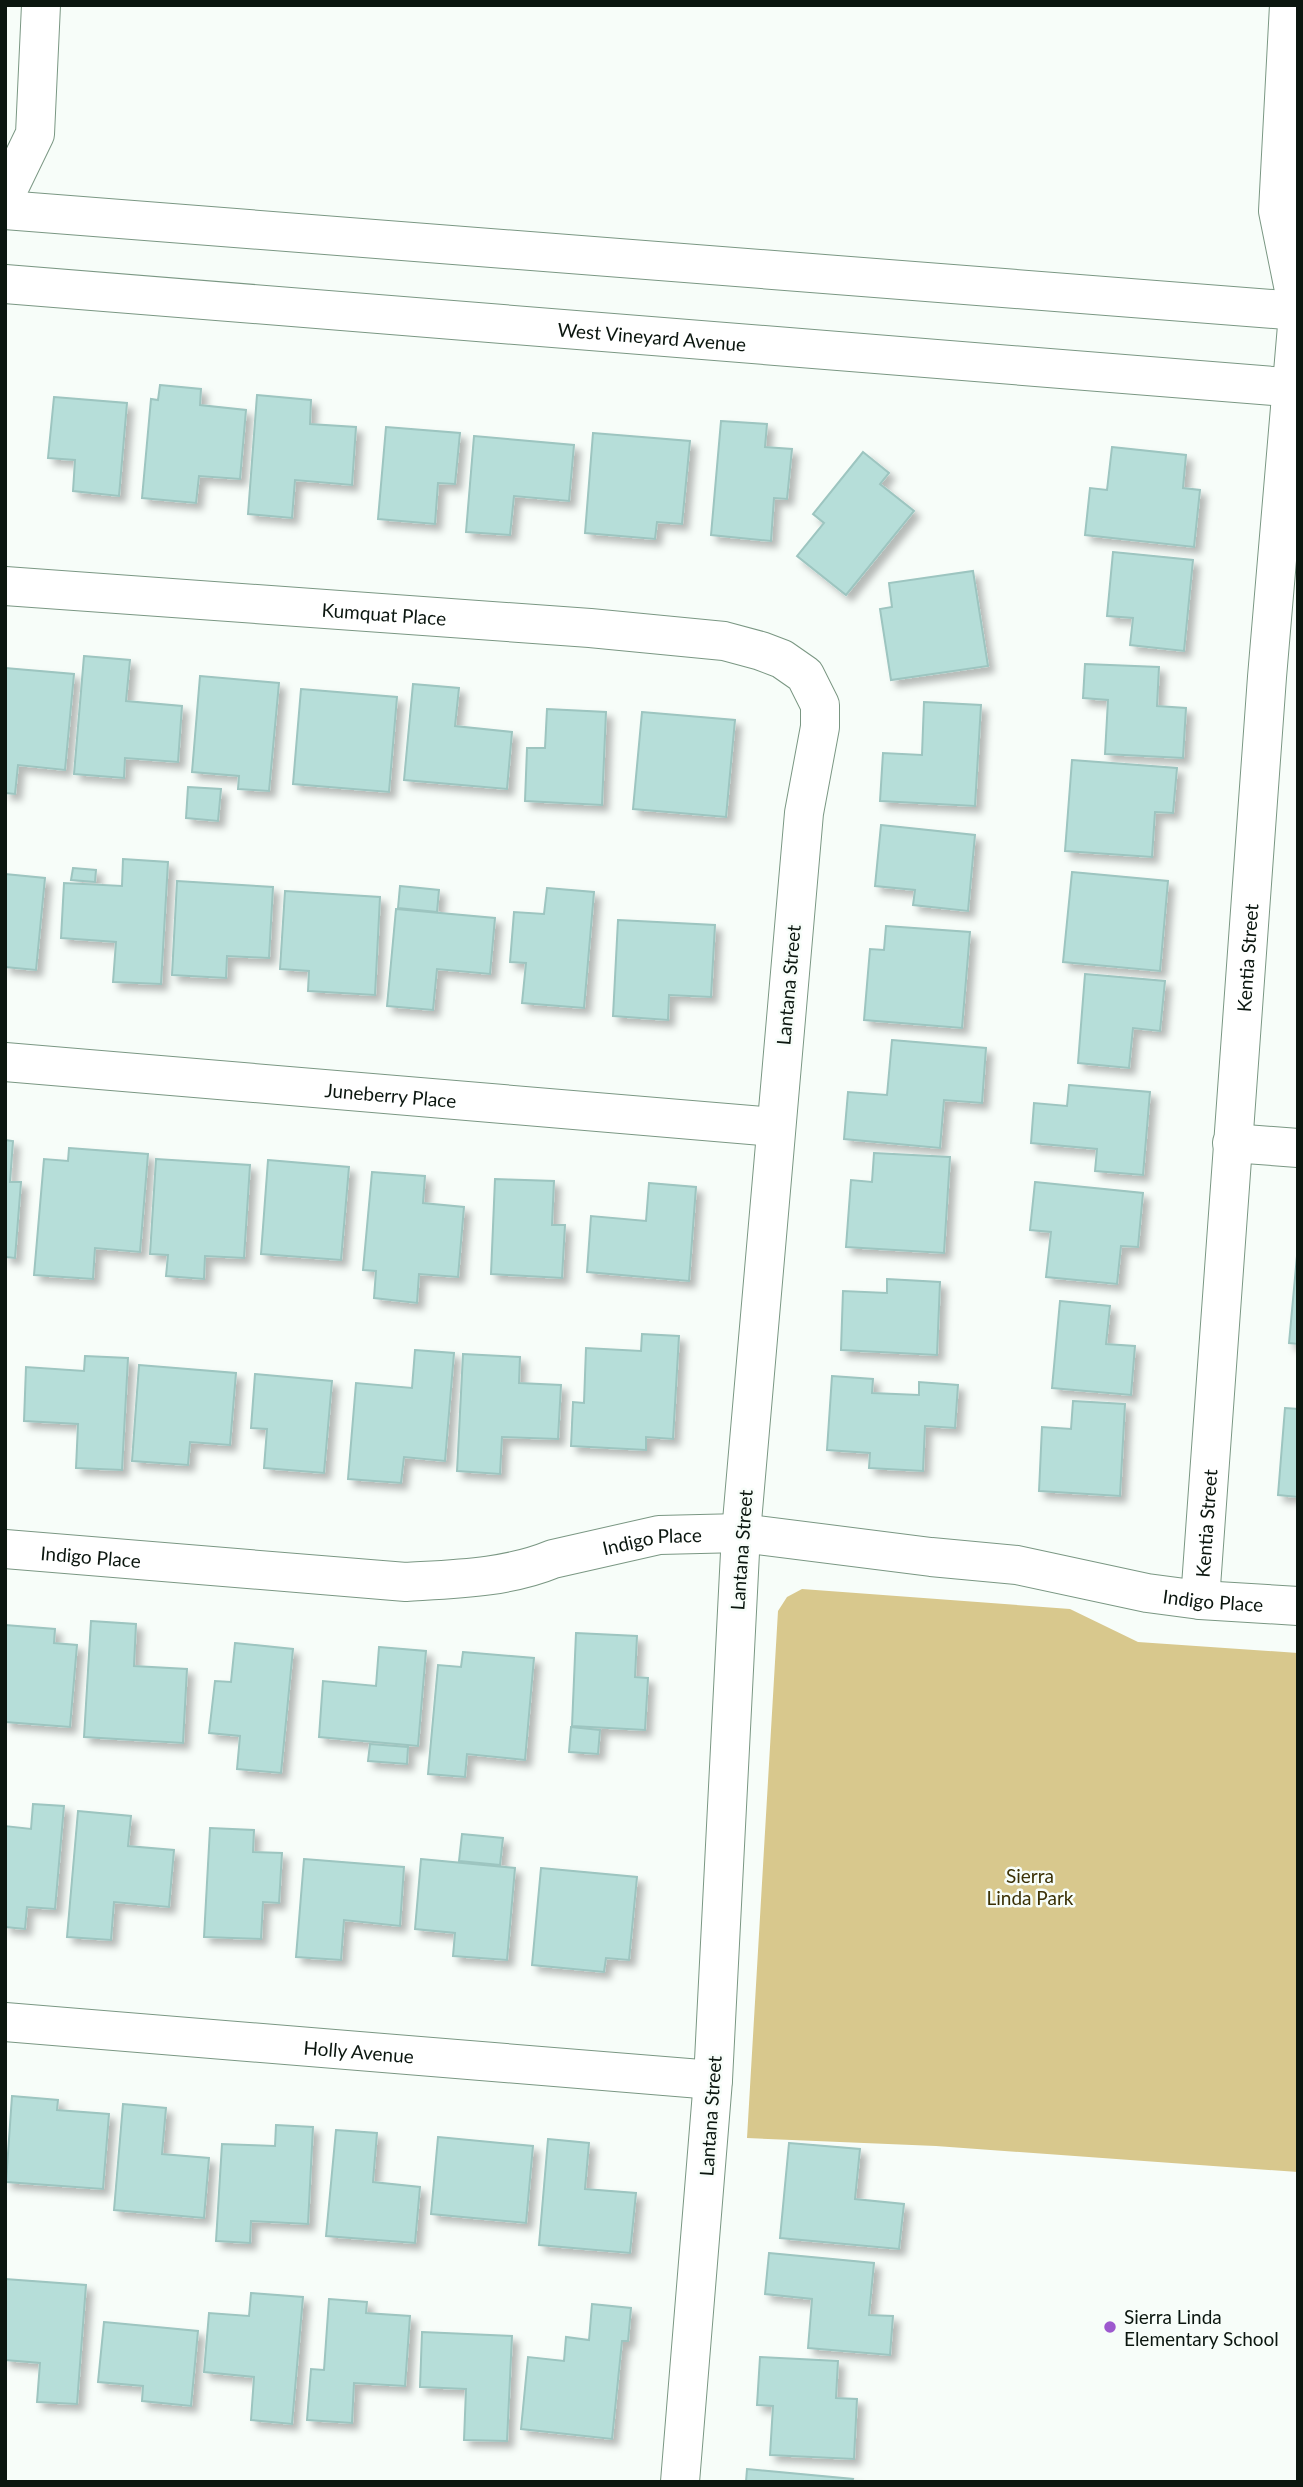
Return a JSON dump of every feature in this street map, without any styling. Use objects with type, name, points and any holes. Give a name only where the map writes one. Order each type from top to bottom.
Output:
[{"type":"street","points":[[5,196],[35,134],[41,5]]},
{"type":"street","name":"Kentia Street","points":[[1200,1600],[1232,1143],[1282,678],[1298,312],[1278,211],[1289,5]]},
{"type":"street","points":[[5,210],[1298,312]]},
{"type":"street","name":"West Vineyard Avenue","points":[[5,285],[1295,388]]},
{"type":"street","name":"Kumquat Place","points":[[5,586],[590,628],[724,641],[761,651]]},
{"type":"street","name":"Lantana Street","points":[[680,2482],[713,2080],[741,1532],[804,813],[820,727],[820,705],[805,675],[782,659],[761,651]]},
{"type":"street","name":"Juneberry Place","points":[[5,1062],[775,1127]]},
{"type":"street","points":[[1232,1143],[1298,1148]]},
{"type":"street","name":"Indigo Place","points":[[5,1549],[406,1582],[468,1579],[539,1565],[553,1559],[659,1535],[741,1532],[931,1557],[1017,1565],[1147,1593],[1200,1600],[1298,1606]]},
{"type":"street","name":"Holly Avenue","points":[[5,2022],[713,2080]]},
{"type":"green space","name":"Sierra Linda Park","points":[[802,1589],[1070,1609],[1138,1642],[1298,1653],[1298,2172],[936,2146],[747,2138],[778,1611],[787,1597]]},
{"type":"building","points":[[160,385],[201,389],[200,405],[246,410],[240,479],[199,476],[196,503],[142,498],[151,399],[158,400]]},
{"type":"building","points":[[257,395],[311,400],[310,424],[356,427],[352,485],[295,480],[292,518],[248,514]]},
{"type":"building","points":[[54,397],[127,403],[119,496],[73,491],[75,460],[48,458]]},
{"type":"building","points":[[721,421],[767,424],[765,447],[792,449],[787,499],[774,498],[771,541],[711,535]]},
{"type":"building","points":[[386,427],[460,433],[455,484],[438,483],[435,524],[378,519]]},
{"type":"building","points":[[593,433],[690,441],[682,524],[657,522],[655,539],[585,533]]},
{"type":"building","points":[[474,436],[574,445],[569,501],[514,496],[510,535],[466,532]]},
{"type":"building","points":[[1112,447],[1186,455],[1183,488],[1200,490],[1194,547],[1085,535],[1090,488],[1107,490]]},
{"type":"building","points":[[863,452],[889,473],[880,484],[914,511],[846,595],[797,556],[824,523],[813,514]]},
{"type":"building","points":[[1113,552],[1193,560],[1184,651],[1130,645],[1133,618],[1107,616]]},
{"type":"building","points":[[973,571],[988,666],[891,680],[880,609],[892,607],[889,583]]},
{"type":"building","points":[[84,656],[130,660],[126,701],[182,706],[178,762],[125,758],[124,778],[74,774]]},
{"type":"building","points":[[1085,664],[1159,667],[1157,706],[1186,708],[1183,758],[1105,754],[1108,700],[1083,698]]},
{"type":"building","points":[[5,668],[74,674],[65,770],[18,765],[15,794],[5,793]]},
{"type":"building","points":[[200,676],[279,683],[269,791],[238,789],[239,776],[192,772]]},
{"type":"building","points":[[413,684],[459,688],[455,726],[512,732],[507,789],[404,780]]},
{"type":"building","points":[[301,689],[397,697],[389,792],[293,784]]},
{"type":"building","points":[[924,702],[981,705],[975,806],[880,801],[883,753],[922,755]]},
{"type":"building","points":[[547,709],[606,712],[602,805],[525,801],[527,748],[545,748]]},
{"type":"building","points":[[642,712],[735,720],[726,817],[633,809]]},
{"type":"building","points":[[1072,760],[1177,768],[1173,813],[1155,812],[1152,857],[1065,851]]},
{"type":"building","points":[[188,787],[221,789],[218,821],[186,818]]},
{"type":"building","points":[[881,825],[975,835],[968,911],[913,905],[915,890],[875,886]]},
{"type":"building","points":[[123,859],[168,862],[161,984],[113,982],[116,942],[61,938],[64,883],[122,886]]},
{"type":"building","points":[[73,868],[96,870],[95,882],[71,880]]},
{"type":"building","points":[[1072,872],[1168,881],[1160,971],[1063,962]]},
{"type":"building","points":[[5,874],[45,878],[36,970],[5,967]]},
{"type":"building","points":[[177,881],[273,887],[269,958],[227,956],[226,978],[172,975]]},
{"type":"building","points":[[400,886],[439,890],[437,912],[398,908]]},
{"type":"building","points":[[547,888],[594,892],[584,1008],[522,1003],[526,963],[510,962],[514,912],[544,914]]},
{"type":"building","points":[[285,891],[380,897],[375,995],[308,991],[309,971],[280,969]]},
{"type":"building","points":[[396,909],[495,918],[490,974],[437,969],[433,1010],[387,1006]]},
{"type":"building","points":[[618,920],[715,925],[711,997],[669,995],[668,1020],[613,1016]]},
{"type":"building","points":[[886,926],[970,932],[962,1028],[864,1020],[870,949],[884,950]]},
{"type":"building","points":[[1085,974],[1165,981],[1160,1031],[1133,1028],[1129,1068],[1078,1063]]},
{"type":"building","points":[[892,1040],[986,1048],[982,1103],[944,1100],[940,1148],[844,1139],[848,1092],[887,1095]]},
{"type":"building","points":[[1069,1085],[1150,1092],[1143,1175],[1095,1171],[1097,1149],[1031,1143],[1034,1103],[1067,1106]]},
{"type":"building","points":[[5,1140],[13,1141],[10,1182],[21,1182],[15,1258],[5,1257]]},
{"type":"building","points":[[69,1148],[148,1154],[140,1252],[95,1248],[93,1279],[34,1275],[44,1159],[68,1161]]},
{"type":"building","points":[[874,1153],[950,1157],[944,1253],[846,1247],[851,1180],[872,1182]]},
{"type":"building","points":[[156,1159],[250,1165],[244,1258],[205,1256],[204,1279],[166,1276],[168,1255],[150,1254]]},
{"type":"building","points":[[268,1160],[349,1167],[341,1260],[261,1254]]},
{"type":"building","points":[[372,1172],[425,1176],[423,1203],[464,1207],[458,1277],[419,1274],[417,1303],[374,1298],[376,1271],[363,1270]]},
{"type":"building","points":[[495,1179],[554,1181],[552,1225],[565,1225],[562,1278],[491,1274]]},
{"type":"building","points":[[1035,1182],[1143,1193],[1138,1247],[1121,1246],[1117,1284],[1046,1277],[1051,1232],[1030,1230]]},
{"type":"building","points":[[649,1183],[696,1187],[689,1281],[587,1272],[591,1216],[646,1221]]},
{"type":"building","points":[[1298,1245],[1298,1344],[1289,1343]]},
{"type":"building","points":[[887,1279],[940,1282],[937,1355],[841,1350],[843,1291],[887,1293]]},
{"type":"building","points":[[1060,1301],[1110,1306],[1106,1344],[1135,1346],[1131,1395],[1052,1388]]},
{"type":"building","points":[[642,1334],[679,1336],[673,1439],[646,1437],[646,1450],[571,1446],[573,1402],[584,1403],[586,1348],[641,1351]]},
{"type":"building","points":[[415,1350],[454,1353],[445,1461],[404,1457],[401,1483],[348,1479],[356,1383],[412,1388]]},
{"type":"building","points":[[463,1354],[520,1357],[519,1383],[561,1385],[558,1439],[502,1437],[500,1474],[457,1471]]},
{"type":"building","points":[[85,1356],[128,1358],[122,1470],[76,1468],[78,1424],[24,1421],[26,1367],[84,1371]]},
{"type":"building","points":[[139,1365],[236,1373],[230,1445],[190,1442],[188,1465],[132,1461]]},
{"type":"building","points":[[255,1374],[332,1381],[324,1473],[264,1468],[267,1429],[251,1428]]},
{"type":"building","points":[[832,1376],[873,1379],[872,1393],[919,1395],[919,1382],[958,1385],[955,1428],[925,1426],[923,1471],[869,1468],[870,1453],[827,1450]]},
{"type":"building","points":[[1073,1401],[1125,1404],[1120,1496],[1039,1491],[1042,1427],[1071,1429]]},
{"type":"building","points":[[1285,1408],[1298,1409],[1298,1497],[1278,1495]]},
{"type":"building","points":[[91,1621],[136,1624],[134,1666],[187,1669],[183,1743],[84,1737]]},
{"type":"building","points":[[5,1625],[55,1629],[54,1643],[77,1645],[70,1727],[5,1722]]},
{"type":"building","points":[[576,1633],[637,1636],[635,1677],[648,1678],[645,1730],[572,1726]]},
{"type":"building","points":[[235,1643],[293,1649],[281,1773],[237,1769],[240,1736],[209,1733],[215,1681],[231,1682]]},
{"type":"building","points":[[379,1647],[426,1651],[418,1746],[319,1737],[323,1681],[376,1686]]},
{"type":"building","points":[[463,1652],[534,1658],[525,1760],[467,1754],[465,1777],[428,1774],[438,1665],[461,1667]]},
{"type":"building","points":[[571,1727],[600,1730],[598,1754],[569,1752]]},
{"type":"building","points":[[370,1744],[408,1747],[407,1764],[368,1761]]},
{"type":"building","points":[[33,1804],[64,1806],[55,1909],[27,1907],[25,1929],[5,1927],[5,1826],[31,1829]]},
{"type":"building","points":[[78,1811],[131,1816],[128,1846],[174,1850],[169,1907],[114,1902],[111,1940],[67,1937]]},
{"type":"building","points":[[210,1828],[254,1830],[253,1852],[282,1853],[279,1903],[263,1902],[261,1939],[204,1937]]},
{"type":"building","points":[[462,1834],[503,1838],[500,1865],[459,1861]]},
{"type":"building","points":[[304,1859],[404,1867],[400,1926],[344,1920],[341,1960],[296,1957]]},
{"type":"building","points":[[421,1859],[515,1868],[507,1960],[453,1956],[455,1933],[415,1929]]},
{"type":"building","points":[[541,1868],[637,1877],[629,1960],[606,1958],[604,1972],[532,1965]]},
{"type":"building","points":[[12,2096],[58,2100],[57,2110],[109,2114],[103,2189],[6,2182]]},
{"type":"building","points":[[123,2104],[166,2108],[162,2154],[209,2158],[204,2218],[114,2210]]},
{"type":"building","points":[[276,2125],[313,2127],[308,2224],[251,2221],[250,2243],[216,2241],[222,2144],[275,2146]]},
{"type":"building","points":[[336,2130],[377,2133],[373,2182],[420,2187],[415,2243],[326,2236]]},
{"type":"building","points":[[438,2137],[533,2146],[526,2223],[431,2214]]},
{"type":"building","points":[[548,2139],[589,2143],[585,2189],[636,2193],[630,2253],[539,2245]]},
{"type":"building","points":[[789,2143],[860,2149],[855,2199],[904,2204],[899,2249],[780,2238]]},
{"type":"building","points":[[769,2253],[874,2263],[869,2315],[893,2316],[890,2355],[808,2348],[812,2299],[765,2294]]},
{"type":"building","points":[[5,2279],[86,2285],[77,2404],[37,2402],[40,2363],[5,2360]]},
{"type":"building","points":[[251,2293],[303,2297],[292,2424],[251,2420],[254,2377],[204,2372],[209,2313],[249,2316]]},
{"type":"building","points":[[329,2299],[367,2302],[366,2313],[410,2316],[405,2386],[354,2383],[352,2423],[307,2420],[311,2369],[324,2370]]},
{"type":"building","points":[[592,2304],[631,2308],[628,2341],[622,2341],[612,2439],[521,2429],[528,2357],[564,2361],[566,2337],[589,2340]]},
{"type":"building","points":[[104,2322],[198,2331],[191,2406],[142,2401],[143,2386],[98,2382]]},
{"type":"building","points":[[422,2332],[512,2336],[507,2441],[464,2440],[466,2389],[420,2387]]},
{"type":"building","points":[[760,2357],[838,2361],[836,2398],[857,2399],[854,2459],[770,2455],[773,2406],[757,2405]]},
{"type":"building","points":[[747,2469],[853,2479],[852,2482],[746,2482]]},
{"type":"place","name":"Sierra Linda Elementary School","points":[[1110,2327]]}]
